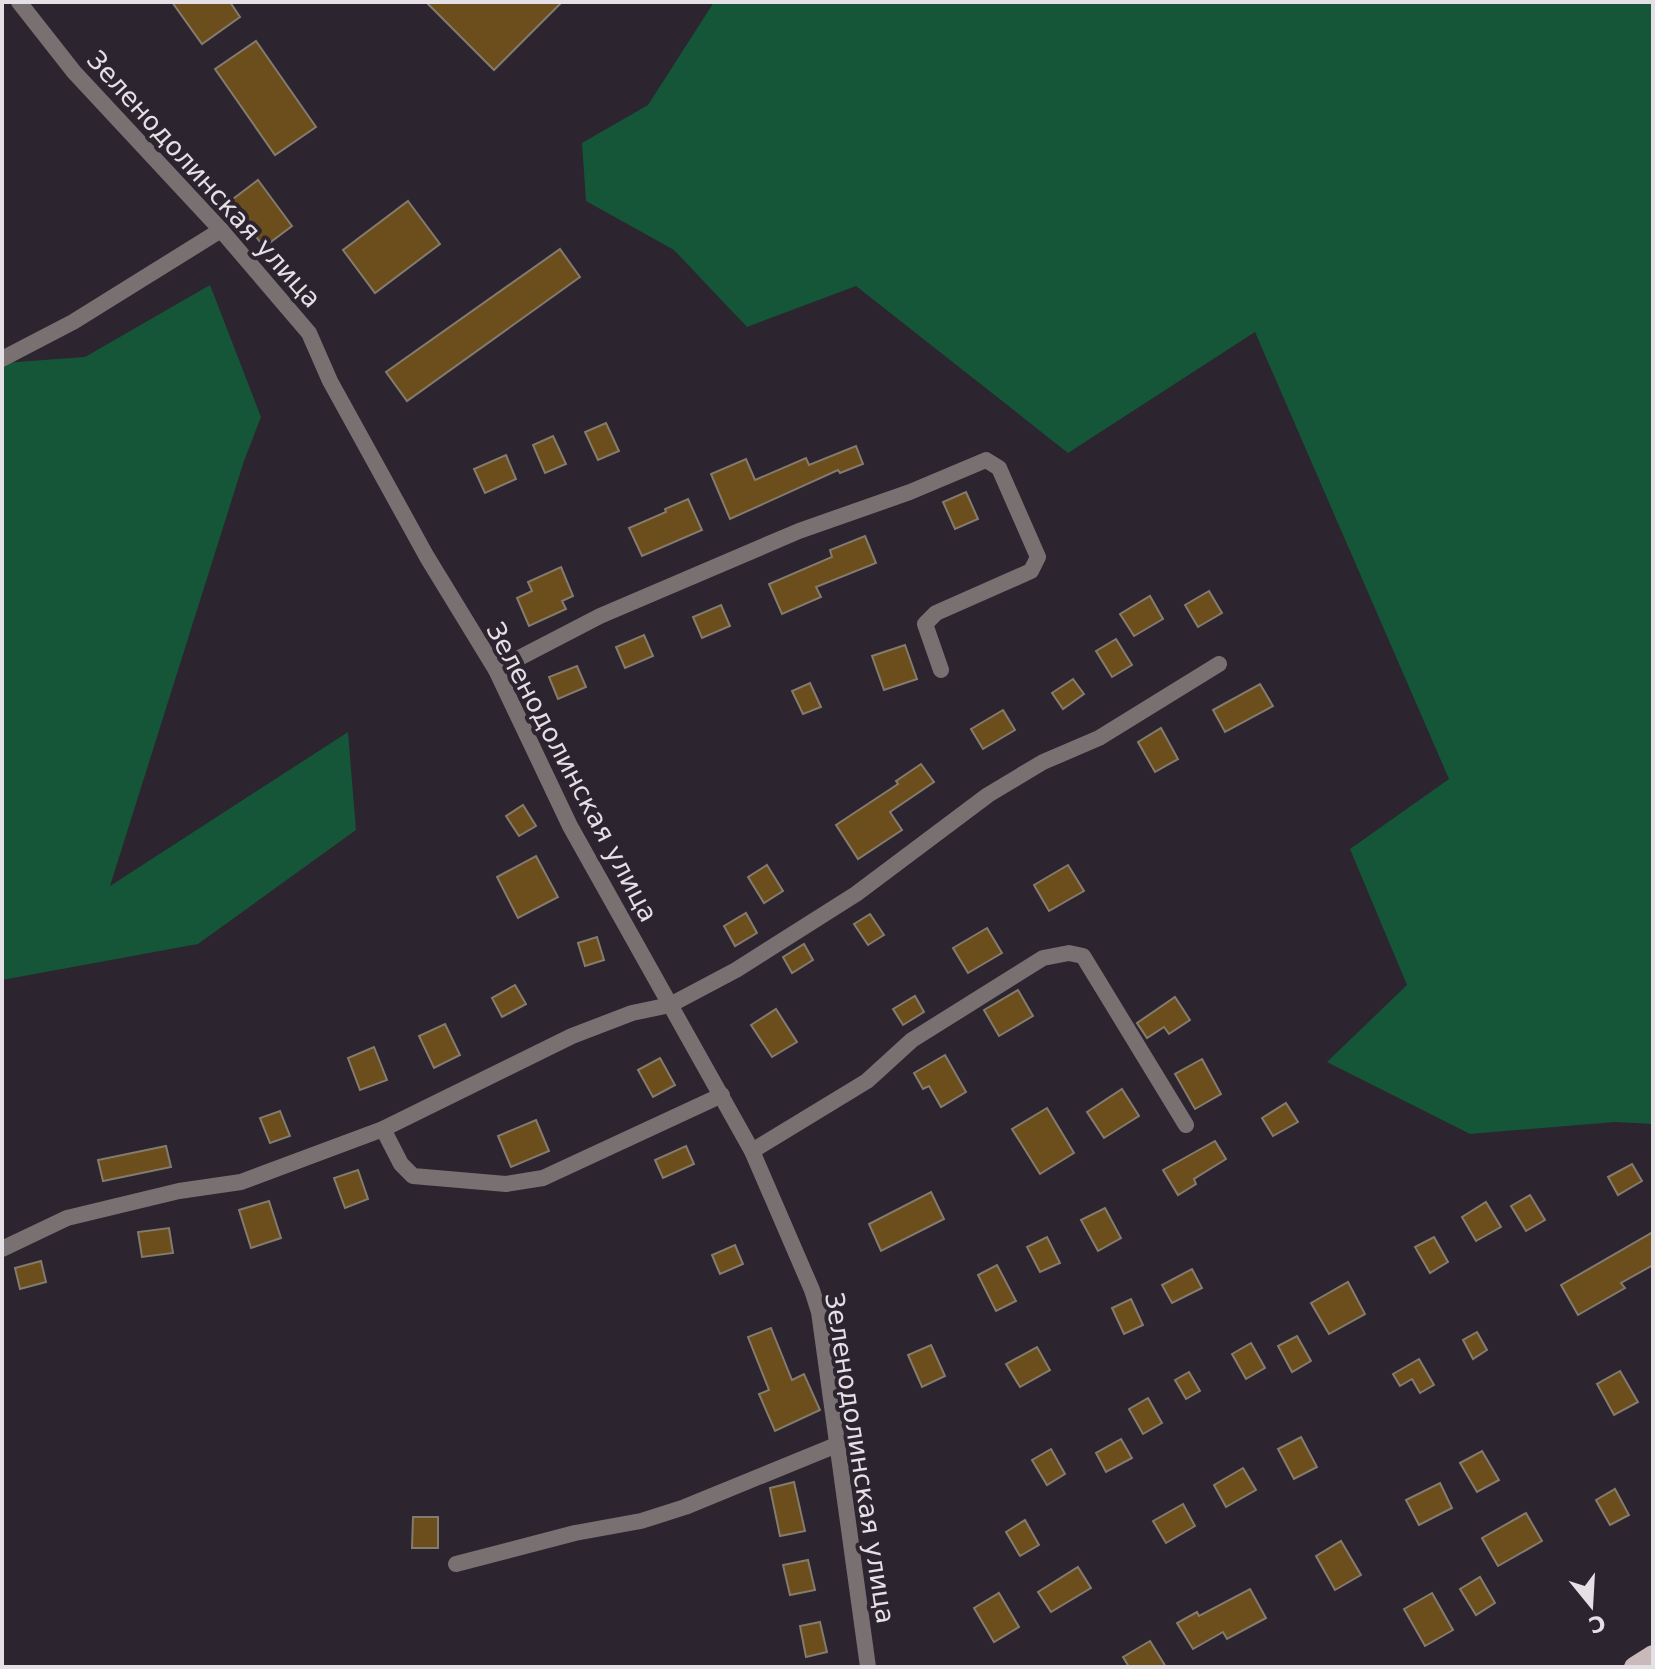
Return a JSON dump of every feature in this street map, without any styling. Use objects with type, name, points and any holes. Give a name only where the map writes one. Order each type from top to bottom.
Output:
[{"type":"main road","points":[[1634,1667],[1653,1655]]},
{"type":"street","name":"Зеленодолинская улица","points":[[19,2],[74,72],[221,230],[309,333],[330,381],[397,503],[496,670],[570,826],[752,1151],[819,1312],[868,1667]]},
{"type":"street","points":[[2,359],[73,322],[221,230]]},
{"type":"street","points":[[496,670],[600,616],[657,591],[799,531],[910,492],[986,460],[999,468],[1038,557],[1031,571],[936,613],[925,624],[941,670]]},
{"type":"street","points":[[2,1249],[67,1218],[179,1191],[241,1182],[383,1129],[572,1036],[632,1013],[670,1005],[736,970],[856,894],[988,795],[1043,762],[1099,738],[1219,664]]},
{"type":"street","points":[[752,1151],[867,1081],[912,1040],[1043,958],[1069,953],[1083,956],[1186,1125]]},
{"type":"street","points":[[383,1129],[401,1164],[413,1176],[506,1184],[543,1178],[722,1095]]},
{"type":"street","points":[[456,1564],[575,1533],[641,1521],[685,1507],[839,1444]]},
{"type":"green space","points":[[714,2],[1653,2],[1653,1124],[1615,1122],[1470,1134],[1327,1062],[1407,985],[1350,849],[1449,779],[1255,332],[1068,453],[856,286],[747,327],[674,250],[586,201],[582,143],[648,105]]},
{"type":"green space","points":[[210,285],[261,417],[244,461],[110,886],[348,732],[356,830],[198,944],[2,980],[2,363],[85,357]]},
{"type":"building","points":[[172,2],[230,2],[240,17],[202,44]]},
{"type":"building","points":[[426,2],[562,2],[494,70]]},
{"type":"building","points":[[256,41],[316,127],[275,155],[215,69]]},
{"type":"building","points":[[258,180],[292,226],[264,247],[229,202]]},
{"type":"building","points":[[408,201],[440,244],[375,293],[343,250]]},
{"type":"building","points":[[560,249],[580,277],[407,401],[386,372]]},
{"type":"building","points":[[606,423],[619,451],[598,460],[585,432]]},
{"type":"building","points":[[553,436],[566,464],[545,473],[533,445]]},
{"type":"building","points":[[856,446],[863,464],[840,473],[838,470],[730,519],[711,474],[746,459],[755,480],[806,458],[809,465]]},
{"type":"building","points":[[506,455],[516,479],[485,493],[474,469]]},
{"type":"building","points":[[966,492],[978,519],[955,529],[943,502]]},
{"type":"building","points":[[688,499],[702,530],[642,556],[629,528]]},
{"type":"building","points":[[865,536],[876,563],[816,587],[821,597],[782,614],[769,584],[832,557],[830,550]]},
{"type":"building","points":[[561,567],[573,596],[562,601],[566,609],[529,626],[517,598],[532,591],[528,582]]},
{"type":"building","points":[[1209,591],[1222,613],[1198,627],[1185,605]]},
{"type":"building","points":[[1150,596],[1163,619],[1134,636],[1120,614]]},
{"type":"building","points":[[721,605],[730,626],[702,638],[693,617]]},
{"type":"building","points":[[644,635],[653,656],[625,668],[616,647]]},
{"type":"building","points":[[1116,639],[1132,665],[1112,677],[1096,651]]},
{"type":"building","points":[[905,645],[917,679],[884,690],[872,656]]},
{"type":"building","points":[[577,666],[586,687],[558,699],[549,677]]},
{"type":"building","points":[[1073,679],[1084,694],[1063,709],[1052,693]]},
{"type":"building","points":[[810,683],[821,707],[803,714],[792,691]]},
{"type":"building","points":[[1260,684],[1273,706],[1225,732],[1213,710]]},
{"type":"building","points":[[1003,710],[1015,730],[983,749],[971,729]]},
{"type":"building","points":[[1161,728],[1178,759],[1155,772],[1138,742]]},
{"type":"building","points":[[921,764],[934,782],[890,812],[902,830],[858,859],[836,825],[898,784],[896,781]]},
{"type":"building","points":[[523,805],[536,826],[519,836],[506,816]]},
{"type":"building","points":[[536,856],[558,897],[518,918],[497,877]]},
{"type":"building","points":[[767,865],[783,891],[764,903],[748,877]]},
{"type":"building","points":[[1068,865],[1084,891],[1049,911],[1034,885]]},
{"type":"building","points":[[746,913],[757,933],[735,946],[724,926]]},
{"type":"building","points":[[870,914],[884,935],[868,945],[854,924]]},
{"type":"building","points":[[987,928],[1002,953],[968,973],[953,948]]},
{"type":"building","points":[[597,937],[604,960],[585,966],[578,943]]},
{"type":"building","points":[[804,944],[813,960],[792,973],[783,957]]},
{"type":"building","points":[[515,985],[526,1004],[502,1017],[492,998]]},
{"type":"building","points":[[1018,990],[1033,1016],[999,1036],[984,1010]]},
{"type":"building","points":[[915,996],[924,1012],[903,1025],[893,1009]]},
{"type":"building","points":[[1175,997],[1190,1020],[1169,1034],[1164,1027],[1147,1038],[1137,1023]]},
{"type":"building","points":[[776,1009],[797,1042],[772,1057],[751,1025]]},
{"type":"building","points":[[445,1024],[460,1055],[434,1068],[419,1036]]},
{"type":"building","points":[[374,1047],[387,1080],[360,1090],[348,1058]]},
{"type":"building","points":[[945,1055],[966,1092],[941,1107],[929,1086],[923,1089],[914,1073]]},
{"type":"building","points":[[660,1058],[675,1085],[653,1097],[638,1070]]},
{"type":"building","points":[[1202,1059],[1221,1094],[1195,1109],[1175,1074]]},
{"type":"building","points":[[1122,1089],[1139,1116],[1104,1138],[1087,1112]]},
{"type":"building","points":[[1286,1103],[1298,1122],[1273,1136],[1262,1118]]},
{"type":"building","points":[[1047,1108],[1074,1153],[1040,1174],[1012,1129]]},
{"type":"building","points":[[280,1111],[290,1136],[270,1143],[260,1118]]},
{"type":"building","points":[[536,1120],[549,1151],[511,1167],[498,1136]]},
{"type":"building","points":[[1215,1141],[1226,1159],[1194,1179],[1196,1184],[1178,1195],[1163,1170]]},
{"type":"building","points":[[166,1146],[171,1167],[103,1181],[98,1160]]},
{"type":"building","points":[[686,1146],[694,1164],[663,1178],[655,1160]]},
{"type":"building","points":[[1632,1164],[1642,1181],[1618,1195],[1608,1177]]},
{"type":"building","points":[[358,1170],[368,1199],[345,1208],[334,1178]]},
{"type":"building","points":[[931,1192],[944,1219],[881,1251],[869,1224]]},
{"type":"building","points":[[1530,1195],[1545,1220],[1526,1231],[1511,1206]]},
{"type":"building","points":[[269,1201],[281,1238],[251,1248],[239,1210]]},
{"type":"building","points":[[1486,1202],[1501,1227],[1476,1241],[1462,1217]]},
{"type":"building","points":[[1105,1208],[1121,1238],[1098,1251],[1081,1220]]},
{"type":"building","points":[[169,1228],[173,1253],[142,1257],[138,1232]]},
{"type":"building","points":[[1653,1232],[1653,1265],[1621,1283],[1625,1288],[1578,1315],[1561,1285]]},
{"type":"building","points":[[1047,1237],[1060,1263],[1040,1272],[1027,1247]]},
{"type":"building","points":[[1434,1237],[1448,1262],[1430,1273],[1415,1247]]},
{"type":"building","points":[[735,1245],[743,1264],[720,1274],[712,1255]]},
{"type":"building","points":[[41,1261],[46,1282],[20,1289],[15,1268]]},
{"type":"building","points":[[997,1265],[1016,1301],[996,1311],[978,1275]]},
{"type":"building","points":[[1192,1269],[1202,1288],[1172,1303],[1162,1285]]},
{"type":"building","points":[[1348,1282],[1365,1314],[1329,1334],[1311,1303]]},
{"type":"building","points":[[1131,1299],[1143,1325],[1124,1334],[1112,1308]]},
{"type":"building","points":[[771,1328],[792,1380],[804,1374],[820,1410],[775,1431],[759,1394],[769,1390],[748,1337]]},
{"type":"building","points":[[1477,1332],[1487,1350],[1473,1359],[1463,1340]]},
{"type":"building","points":[[1297,1336],[1311,1361],[1292,1372],[1278,1346]]},
{"type":"building","points":[[1251,1343],[1265,1368],[1246,1379],[1232,1354]]},
{"type":"building","points":[[931,1345],[945,1376],[922,1387],[908,1355]]},
{"type":"building","points":[[1037,1347],[1050,1370],[1020,1387],[1006,1364]]},
{"type":"building","points":[[1419,1359],[1434,1385],[1420,1393],[1412,1379],[1400,1386],[1393,1374]]},
{"type":"building","points":[[1620,1371],[1638,1402],[1614,1415],[1597,1384]]},
{"type":"building","points":[[1189,1372],[1200,1391],[1186,1399],[1175,1380]]},
{"type":"building","points":[[1148,1398],[1162,1423],[1143,1434],[1129,1409]]},
{"type":"building","points":[[1301,1437],[1317,1467],[1294,1479],[1278,1449]]},
{"type":"building","points":[[1121,1439],[1132,1458],[1106,1472],[1096,1453]]},
{"type":"building","points":[[1051,1449],[1065,1474],[1047,1485],[1032,1460]]},
{"type":"building","points":[[1482,1451],[1499,1480],[1477,1492],[1460,1463]]},
{"type":"building","points":[[1243,1468],[1256,1490],[1226,1507],[1214,1485]]},
{"type":"building","points":[[794,1482],[805,1531],[780,1536],[770,1488]]},
{"type":"building","points":[[1440,1483],[1452,1508],[1419,1525],[1406,1500]]},
{"type":"building","points":[[1615,1489],[1629,1515],[1610,1525],[1596,1500]]},
{"type":"building","points":[[1183,1504],[1195,1526],[1166,1543],[1153,1521]]},
{"type":"building","points":[[1526,1513],[1542,1541],[1498,1566],[1482,1538]]},
{"type":"building","points":[[413,1517],[438,1517],[438,1548],[412,1548]]},
{"type":"building","points":[[1025,1520],[1039,1545],[1020,1556],[1006,1532]]},
{"type":"building","points":[[1341,1541],[1361,1575],[1335,1590],[1316,1556]]},
{"type":"building","points":[[808,1560],[815,1590],[790,1595],[783,1565]]},
{"type":"building","points":[[1078,1567],[1091,1588],[1051,1612],[1038,1592]]},
{"type":"building","points":[[1480,1577],[1495,1603],[1476,1615],[1460,1589]]},
{"type":"building","points":[[1250,1589],[1266,1618],[1227,1639],[1223,1632],[1193,1649],[1177,1623],[1197,1612],[1199,1616]]},
{"type":"building","points":[[999,1593],[1019,1627],[994,1642],[974,1608]]},
{"type":"building","points":[[1432,1593],[1453,1630],[1425,1646],[1404,1609]]},
{"type":"building","points":[[820,1622],[827,1652],[806,1657],[800,1626]]},
{"type":"building","points":[[1150,1641],[1166,1667],[1129,1667],[1123,1657]]}]
